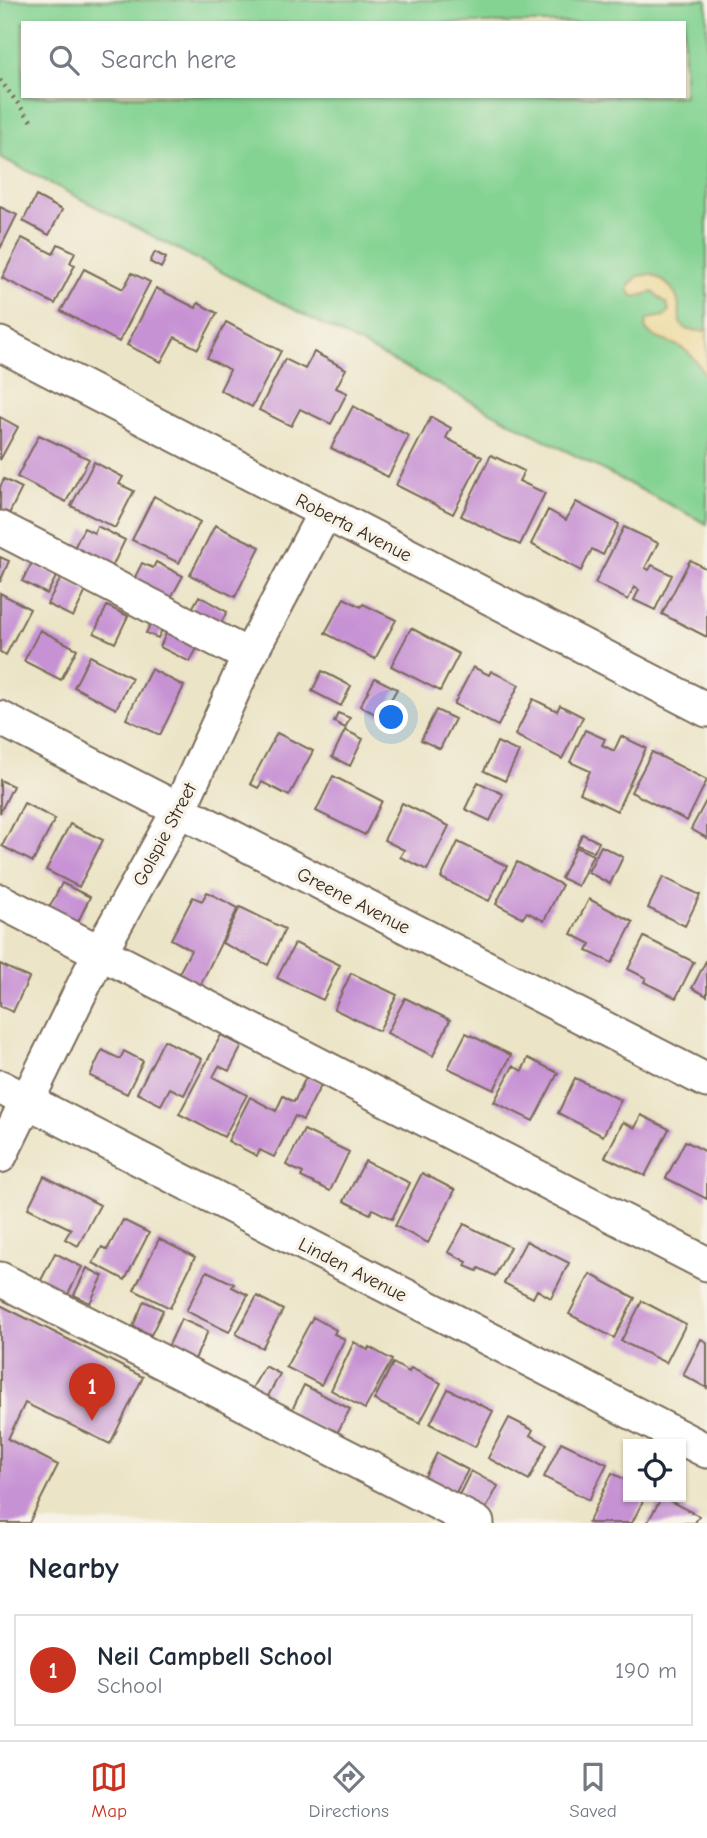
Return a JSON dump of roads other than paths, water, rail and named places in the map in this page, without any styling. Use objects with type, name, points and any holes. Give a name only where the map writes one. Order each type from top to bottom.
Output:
[{"type":"street","name":"Roberta Avenue","points":[[0,344],[707,710]]},
{"type":"street","name":"Golspie Street","points":[[0,1156],[14,1094],[100,953],[179,810],[249,656],[325,512]]},
{"type":"street","points":[[0,528],[249,656]]},
{"type":"street","name":"Greene Avenue","points":[[0,718],[707,1082]]},
{"type":"street","points":[[0,901],[707,1264]]},
{"type":"street","name":"Linden Avenue","points":[[14,1094],[707,1451]]},
{"type":"street","points":[[0,1279],[477,1523]]},
{"type":"place","name":"Neil Campbell School","points":[[92,1421]]}]
